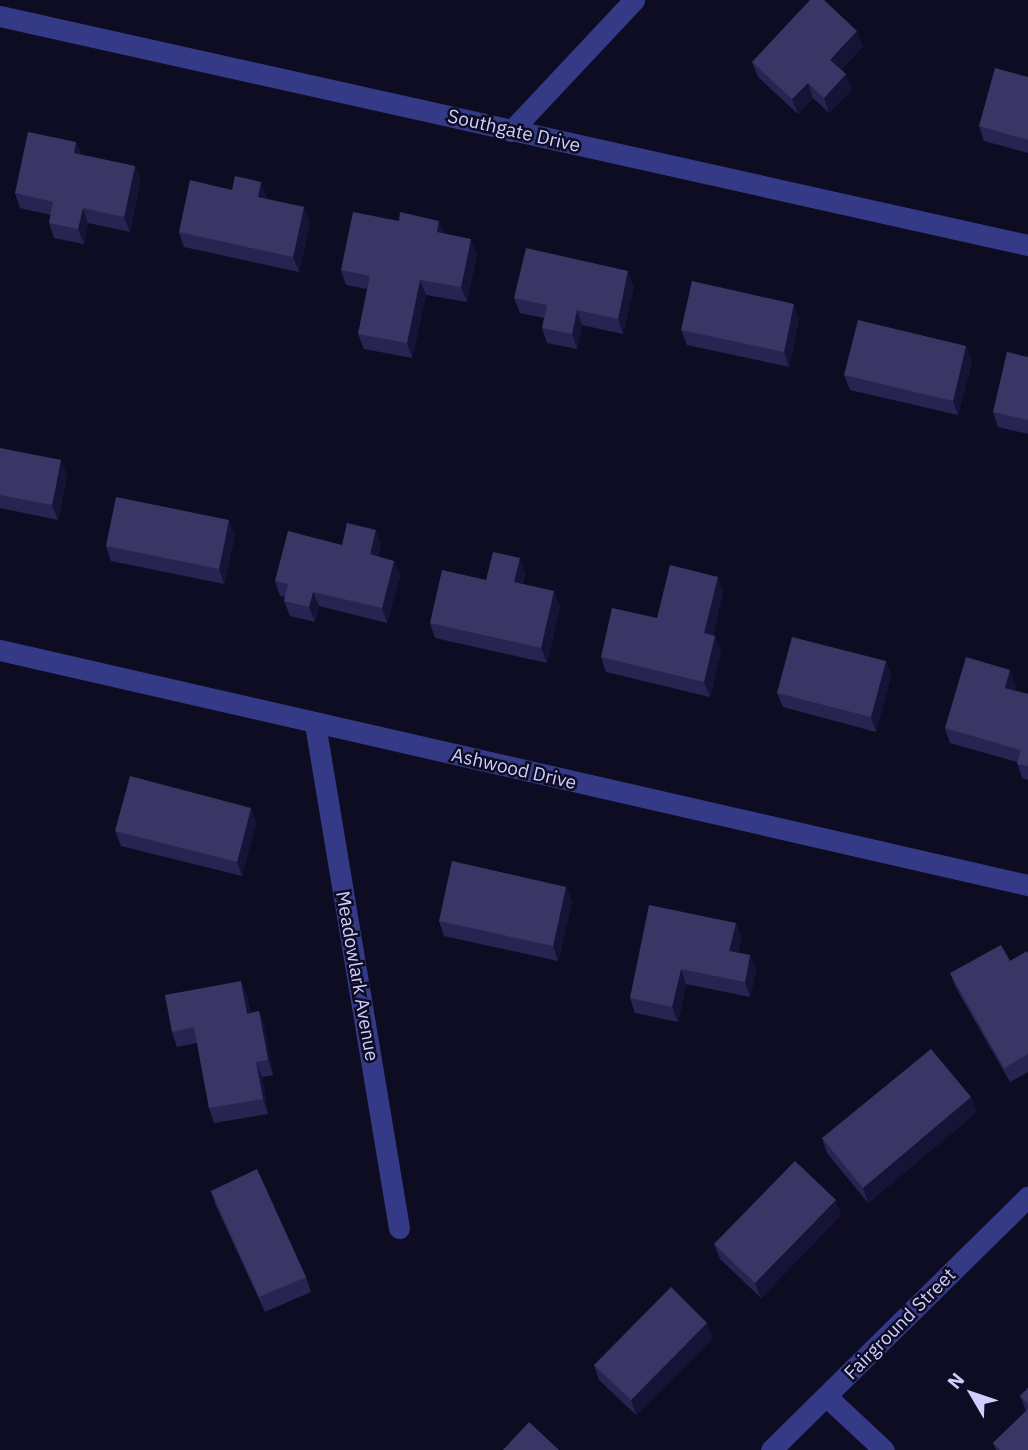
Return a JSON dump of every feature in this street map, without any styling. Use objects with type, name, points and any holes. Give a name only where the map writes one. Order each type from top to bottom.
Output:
[{"type":"street","points":[[510,131],[634,0]]},
{"type":"street","name":"Southgate Drive","points":[[0,16],[1028,245]]},
{"type":"street","name":"Ashwood Drive","points":[[0,650],[1028,885]]},
{"type":"street","name":"Meadowlark Avenue","points":[[315,724],[399,1228]]},
{"type":"street","name":"Fairground Street","points":[[771,1450],[1028,1197]]},
{"type":"street","points":[[826,1396],[884,1450]]},
{"type":"building","points":[[810,0],[824,0],[857,31],[830,60],[846,74],[824,98],[808,83],[792,99],[752,62]]},
{"type":"building","points":[[995,68],[1028,77],[1028,140],[979,126]]},
{"type":"building","points":[[28,132],[76,142],[74,153],[135,166],[124,217],[83,208],[78,229],[49,223],[53,202],[15,193]]},
{"type":"building","points":[[235,176],[261,182],[258,197],[304,207],[293,257],[179,232],[190,180],[232,190]]},
{"type":"building","points":[[353,212],[399,221],[400,212],[439,221],[437,232],[471,239],[461,287],[420,280],[407,343],[358,334],[370,276],[341,270]]},
{"type":"building","points":[[526,248],[628,271],[618,319],[577,310],[572,334],[542,328],[547,305],[514,298]]},
{"type":"building","points":[[692,281],[794,304],[784,352],[681,330]]},
{"type":"building","points":[[858,320],[966,346],[953,401],[844,375]]},
{"type":"building","points":[[1007,352],[1028,357],[1028,420],[993,412]]},
{"type":"building","points":[[0,448],[61,460],[52,505],[0,495]]},
{"type":"building","points":[[116,497],[229,520],[219,569],[106,546]]},
{"type":"building","points":[[347,523],[376,530],[370,554],[394,561],[382,608],[313,592],[309,607],[284,601],[288,584],[275,581],[288,531],[342,545]]},
{"type":"building","points":[[493,552],[520,558],[514,582],[554,591],[541,648],[430,623],[442,570],[486,580]]},
{"type":"building","points":[[670,565],[718,577],[704,633],[715,636],[704,682],[601,657],[612,608],[657,618]]},
{"type":"building","points":[[792,637],[886,661],[871,717],[777,693]]},
{"type":"building","points":[[966,657],[1010,670],[1005,688],[1028,694],[1028,766],[1017,764],[1021,750],[945,728]]},
{"type":"building","points":[[130,776],[251,808],[237,862],[115,831]]},
{"type":"building","points":[[452,861],[566,887],[553,946],[439,921]]},
{"type":"building","points":[[649,905],[736,923],[729,951],[750,955],[745,982],[681,969],[672,1007],[630,998]]},
{"type":"building","points":[[1001,945],[1010,961],[1027,951],[1028,953],[1028,1054],[1004,1068],[950,973]]},
{"type":"building","points":[[241,981],[247,1014],[259,1011],[268,1060],[256,1062],[263,1099],[209,1108],[194,1027],[172,1032],[165,995]]},
{"type":"building","points":[[931,1049],[971,1097],[863,1188],[822,1138]]},
{"type":"building","points":[[795,1161],[836,1200],[755,1283],[714,1244]]},
{"type":"building","points":[[257,1169],[306,1277],[259,1297],[211,1191]]},
{"type":"building","points":[[671,1287],[707,1323],[631,1400],[594,1365]]},
{"type":"building","points":[[1028,1388],[1028,1404],[1020,1396]]},
{"type":"building","points":[[1028,1409],[1028,1450],[1000,1450],[993,1443]]},
{"type":"building","points":[[529,1422],[559,1450],[503,1450]]}]
